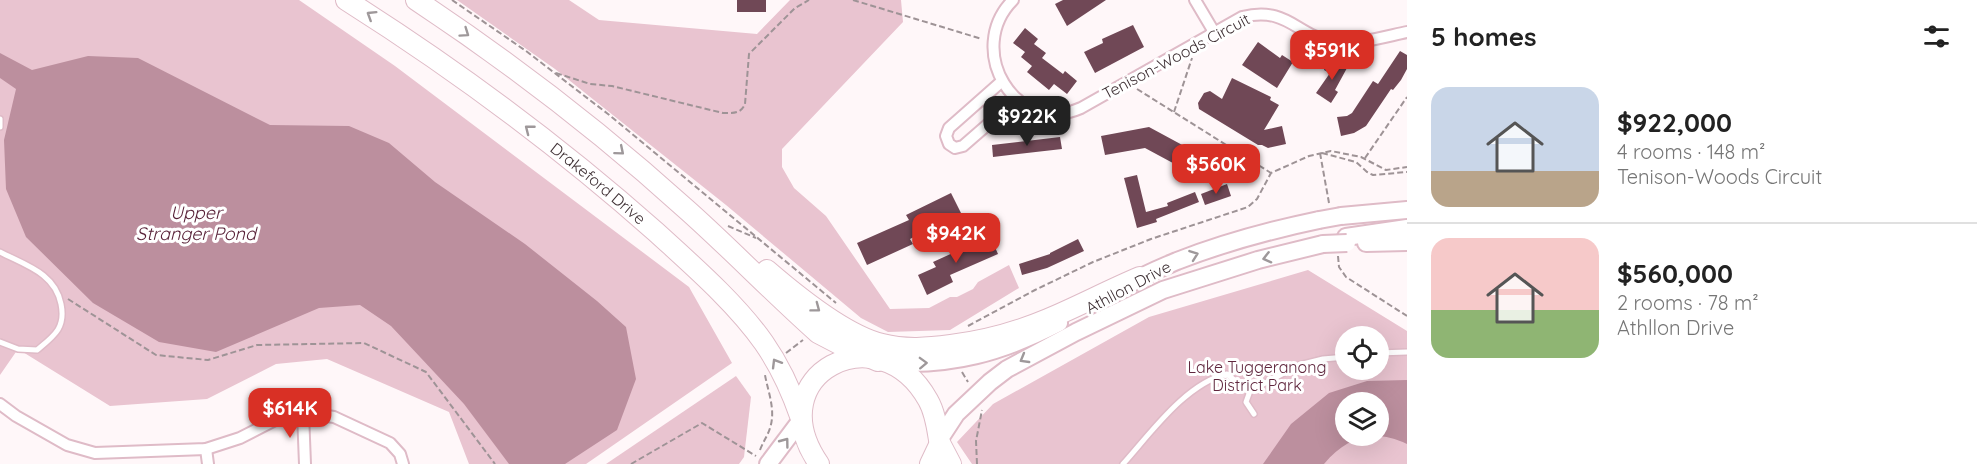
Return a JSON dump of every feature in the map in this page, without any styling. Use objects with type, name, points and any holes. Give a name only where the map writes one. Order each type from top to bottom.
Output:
[{"type":"highway","name":"Drakeford Drive","points":[[346,0],[474,85],[616,197],[688,261],[749,323],[764,343],[790,386],[811,452],[819,464]]},
{"type":"highway","points":[[416,0],[545,91],[617,149],[686,209],[818,333],[908,375],[921,389],[932,408],[940,442],[951,464]]},
{"type":"highway","points":[[686,209],[708,220],[775,277],[832,320],[867,339],[896,347],[929,348],[1017,331],[1049,319],[1140,277]]},
{"type":"highway","points":[[801,418],[814,379],[826,368],[839,361],[852,358],[882,361]]},
{"type":"highway","points":[[930,464],[940,442]]},
{"type":"main road","name":"Athllon Drive","points":[[882,361],[942,362],[987,353],[1027,339],[1113,294],[1140,277],[1242,238],[1341,216],[1407,210]]},
{"type":"main road","points":[[1344,245],[1407,228]]},
{"type":"main road","points":[[1344,245],[1407,242]]},
{"type":"main road","name":"Athllon Drive","points":[[940,442],[956,414],[990,382],[1007,369],[1076,332],[1163,290],[1258,260],[1323,244],[1344,245]]},
{"type":"main road","points":[[761,459],[801,418]]},
{"type":"street","name":"Tenison-Woods Circuit","points":[[1013,0],[999,20],[994,41],[994,62],[1001,82],[1017,99],[1040,112],[1056,114],[1073,111],[1242,17],[1257,13],[1280,17],[1322,39],[1336,43],[1407,32]]},
{"type":"street","points":[[1195,0],[1214,32]]},
{"type":"street","points":[[1001,82],[949,128],[946,136],[949,144],[955,148],[963,146],[1017,99]]},
{"type":"street","points":[[0,404],[16,416],[76,449],[119,459],[206,449],[240,438],[279,418],[303,414],[334,417],[390,443],[400,454],[403,464]]},
{"type":"street","points":[[303,414],[304,464]]},
{"type":"street","points":[[206,449],[208,464]]},
{"type":"lane","points":[[0,119],[0,127]]},
{"type":"lane","points":[[0,252],[45,275],[59,293],[64,315],[62,325],[37,350],[18,349],[0,342]]},
{"type":"lane","points":[[1389,353],[1407,352]]},
{"type":"lane","points":[[1254,414],[1246,402],[1251,391],[1299,365],[1335,358]]},
{"type":"lane","points":[[1123,464],[1192,390],[1215,376],[1227,374],[1245,389],[1251,391]]},
{"type":"path","points":[[452,0],[553,72],[841,308]]},
{"type":"path","points":[[553,72],[590,84],[612,86],[723,113],[735,113],[742,110],[745,104],[749,54],[795,8],[809,0]]},
{"type":"path","points":[[853,0],[994,41]]},
{"type":"path","points":[[1174,112],[1194,53]]},
{"type":"path","points":[[1132,87],[1271,173]]},
{"type":"path","points":[[1365,158],[1407,97]]},
{"type":"path","points":[[959,330],[1093,262],[1150,239],[1248,207],[1257,200],[1271,173],[1291,163],[1331,151],[1365,158],[1386,170],[1407,167]]},
{"type":"path","points":[[1320,153],[1356,162],[1373,175],[1407,172]]},
{"type":"path","points":[[1239,175],[1239,170],[1249,160]]},
{"type":"path","points":[[708,220],[760,240]]},
{"type":"path","points":[[1344,245],[1340,267],[1346,277],[1407,316]]},
{"type":"path","points":[[59,293],[156,355],[208,360],[257,345],[364,343],[426,372],[495,464]]},
{"type":"path","points":[[761,459],[759,453],[770,430],[772,417],[772,404],[765,369]]},
{"type":"path","points":[[977,464],[976,441],[983,405]]},
{"type":"path","points":[[631,464],[702,423],[761,459]]},
{"type":"green space","points":[[0,0],[299,0],[395,66],[689,287],[732,363],[586,464],[469,464],[449,412],[327,359],[276,364],[207,399],[110,406],[18,349],[0,375]]},
{"type":"green space","points":[[457,0],[569,0],[599,20],[757,34],[790,0],[901,0],[903,22],[782,149],[782,167],[794,188],[826,216],[890,309],[929,308],[973,289],[978,282],[1009,265],[1019,288],[950,330],[888,332],[861,318],[726,205],[555,69]]},
{"type":"green space","name":"Lake Tuggeranong District Park","points":[[1308,270],[1407,331],[1407,464],[972,464],[957,442],[993,404],[1149,317]]},
{"type":"green space","points":[[736,376],[751,397],[744,457],[739,464],[606,464]]},
{"type":"water","name":"Upper Stranger Pond","points":[[0,53],[32,70],[88,56],[138,58],[270,125],[349,126],[389,143],[435,182],[525,244],[626,327],[636,379],[617,430],[565,464],[509,464],[464,404],[391,326],[360,305],[319,308],[216,352],[159,342],[93,303],[26,237],[6,189],[4,140],[16,89],[0,78]]},
{"type":"water","points":[[1407,380],[1407,444],[1389,438],[1389,392],[1335,392],[1335,446],[1344,446],[1324,464],[1263,464],[1291,424],[1329,393],[1367,381]]},
{"type":"building","points":[[737,0],[766,0],[766,12],[737,12]]},
{"type":"building","points":[[1063,0],[1106,0],[1067,26],[1055,4]]},
{"type":"building","points":[[1133,25],[1144,47],[1095,73],[1084,52],[1103,43],[1102,39]]},
{"type":"building","points":[[1025,28],[1038,39],[1034,44],[1046,53],[1042,58],[1063,74],[1065,71],[1077,81],[1067,94],[1054,84],[1049,90],[1027,72],[1032,66],[1021,57],[1025,52],[1013,43]]},
{"type":"building","points":[[1258,42],[1280,58],[1282,55],[1293,62],[1277,88],[1242,65]]},
{"type":"building","points":[[1400,51],[1407,55],[1407,69],[1401,80],[1393,90],[1391,89],[1366,126],[1354,133],[1341,136],[1337,117],[1352,113],[1373,81],[1378,84]]},
{"type":"building","points":[[1329,59],[1347,68],[1331,103],[1316,93],[1330,73],[1324,70]]},
{"type":"building","points":[[1232,78],[1271,97],[1270,100],[1279,105],[1264,130],[1282,126],[1286,144],[1268,148],[1258,145],[1199,109],[1198,103],[1204,93],[1210,91],[1222,99]]},
{"type":"building","points":[[1149,127],[1186,147],[1187,152],[1195,156],[1188,168],[1184,169],[1145,148],[1105,155],[1101,136]]},
{"type":"building","points":[[1060,137],[1062,149],[993,157],[992,145]]},
{"type":"building","points":[[1137,175],[1146,212],[1168,206],[1167,203],[1195,192],[1199,202],[1156,219],[1157,222],[1137,228],[1124,178]]},
{"type":"building","points":[[1227,184],[1231,196],[1205,205],[1201,194]]},
{"type":"building","points":[[951,193],[961,213],[910,239],[913,244],[867,265],[857,243],[909,220],[906,215]]},
{"type":"building","points":[[990,236],[998,254],[950,275],[953,282],[927,295],[918,275],[936,267],[933,262]]},
{"type":"building","points":[[1078,239],[1084,251],[1047,268],[1022,275],[1019,264],[1050,254]]}]
